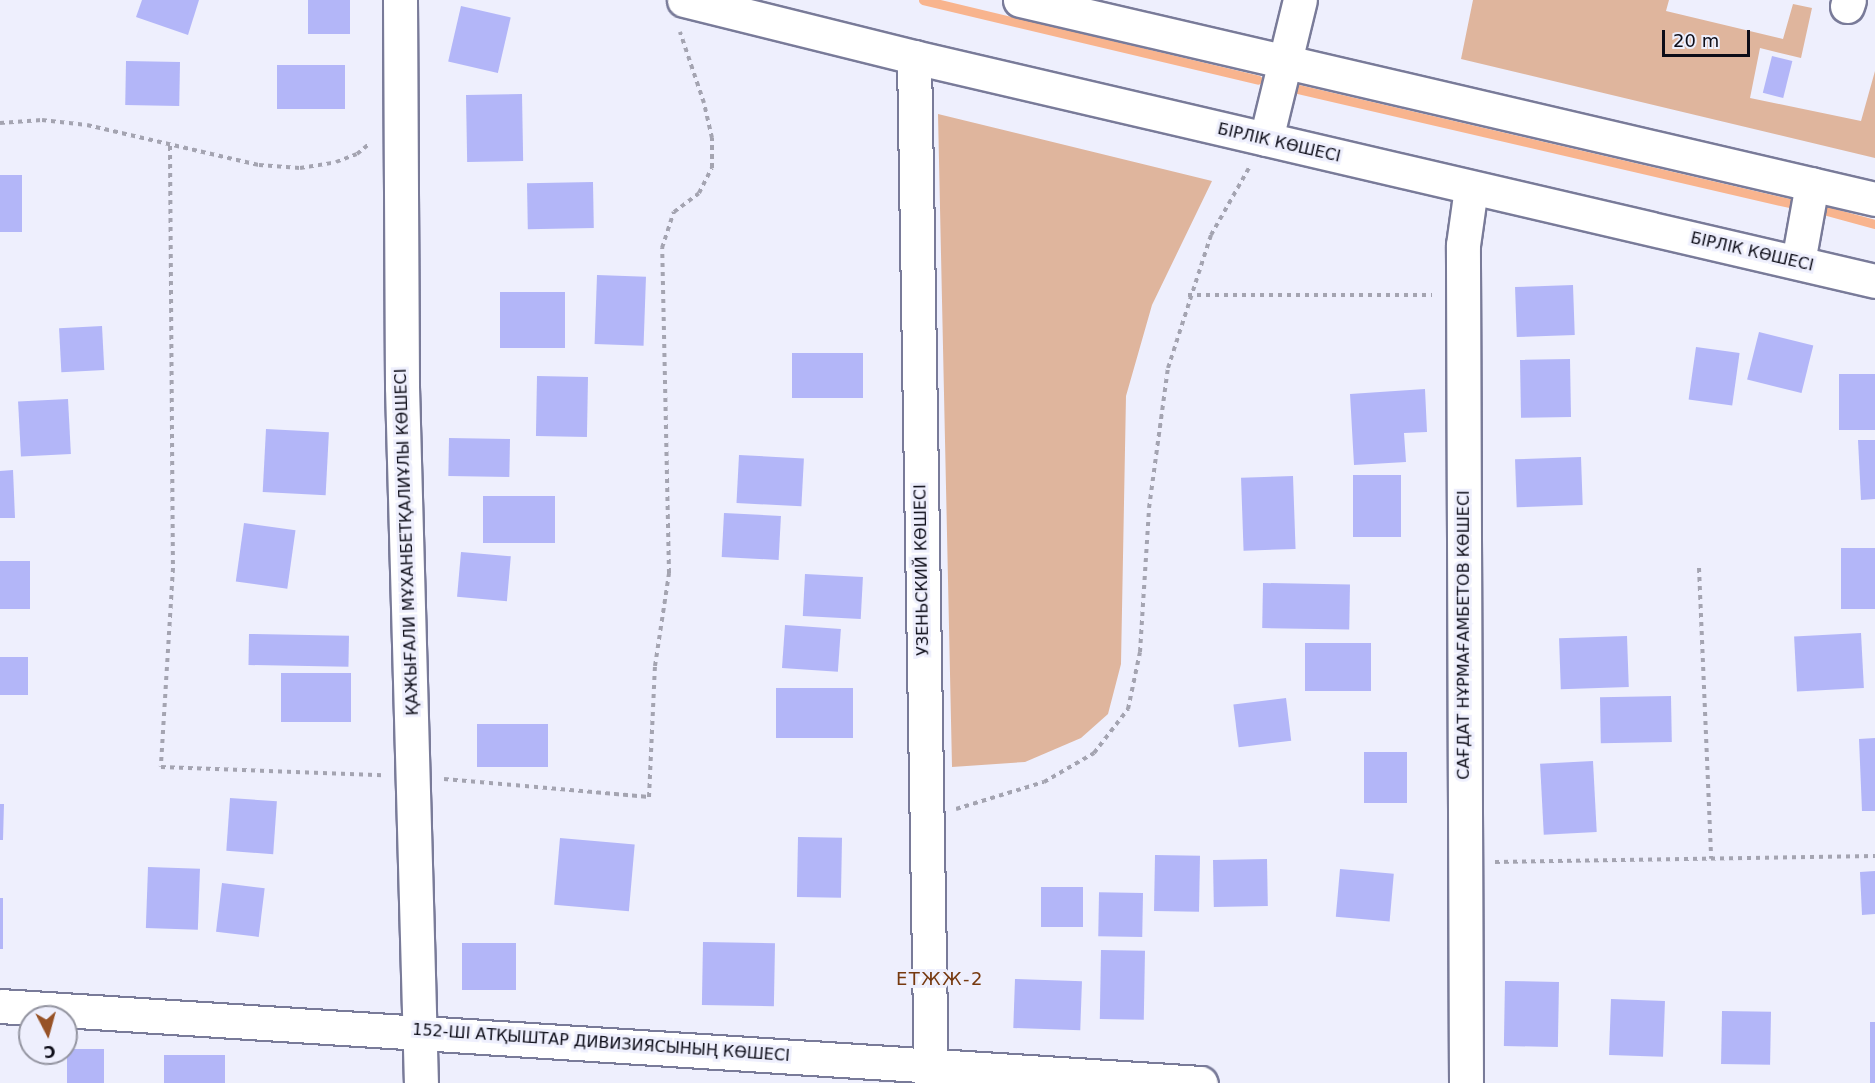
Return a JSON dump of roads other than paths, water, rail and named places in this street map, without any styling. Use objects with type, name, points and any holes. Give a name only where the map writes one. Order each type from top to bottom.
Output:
[{"type":"street","name":"ҚАЖЫҒАЛИ МҰХАНБЕТҚАЛИҰЛЫ КӨШЕСІ","points":[[400,0],[402,387],[421,1083]]},
{"type":"street","points":[[1020,0],[1875,199]]},
{"type":"street","points":[[1266,140],[1300,0]]},
{"type":"street","name":"БІРЛІК КӨШЕСІ","points":[[680,10],[914,57],[1875,281]]},
{"type":"street","name":"УЗЕНЬСКИЙ КӨШЕСІ","points":[[914,57],[931,1073]]},
{"type":"street","points":[[1798,262],[1812,184]]},
{"type":"street","name":"САҒДАТ НҰРМАҒАМБЕТОВ КӨШЕСІ","points":[[1466,1083],[1463,245],[1471,188]]},
{"type":"street","name":"152-ШІ АТҚЫШТАР ДИВИЗИЯСЫНЫҢ КӨШЕСІ","points":[[0,1005],[421,1032],[931,1073],[1201,1083]]},
{"type":"waterway","points":[[923,0],[1258,80]]},
{"type":"waterway","points":[[1298,89],[1789,203]]},
{"type":"waterway","points":[[1823,210],[1875,224]]},
{"type":"district","name":"ЕТЖЖ-2","points":[[940,979]]}]
